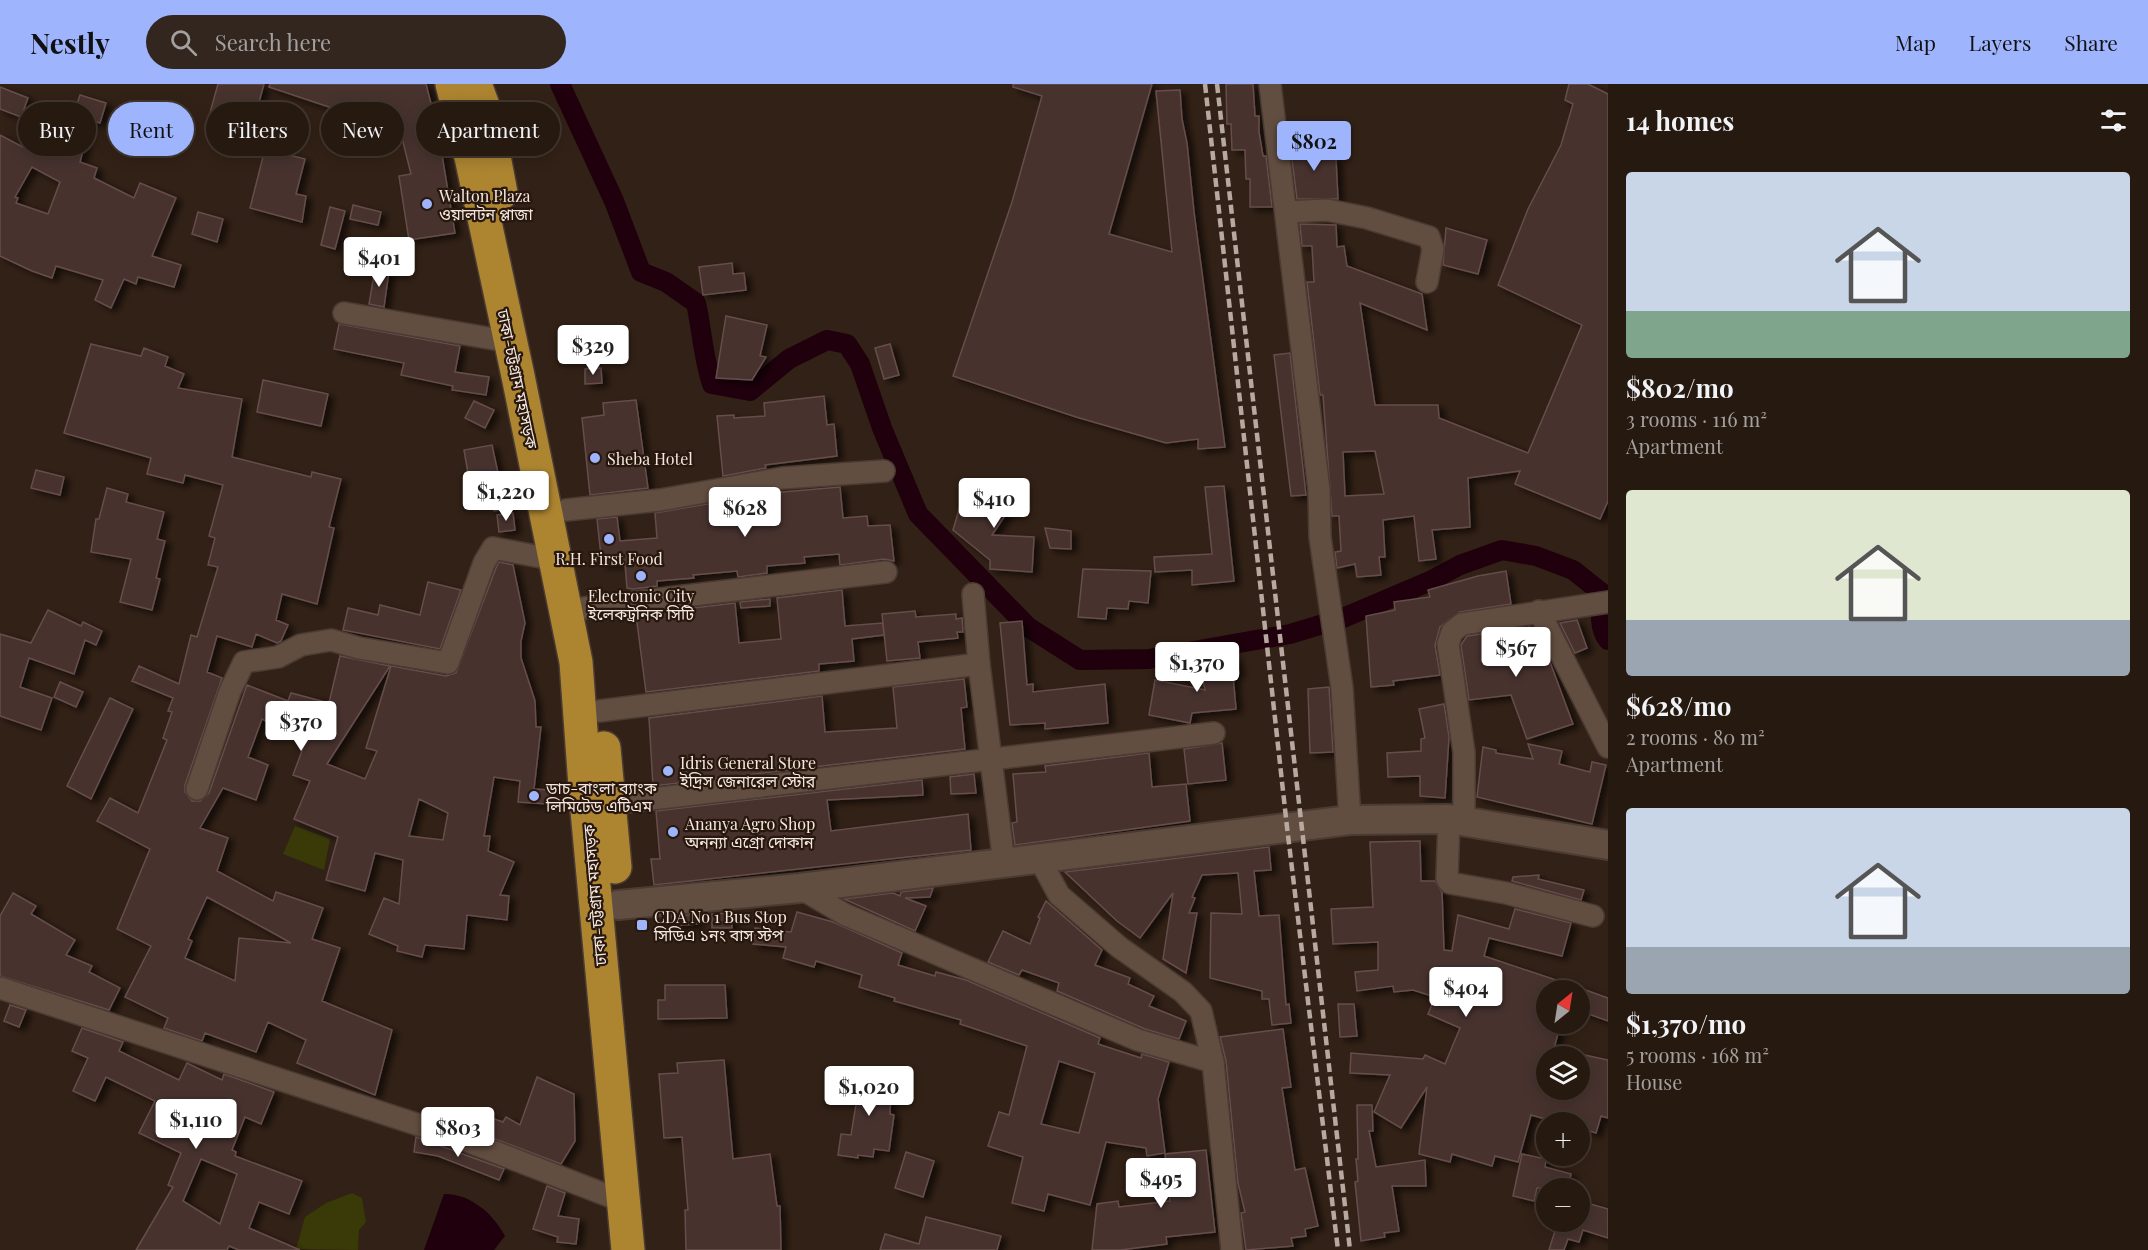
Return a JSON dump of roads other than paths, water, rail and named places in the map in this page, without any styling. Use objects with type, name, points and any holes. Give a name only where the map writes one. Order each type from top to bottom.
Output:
[{"type":"highway","name":"ঢাকা-চট্টগ্রাম মহাসড়ক","points":[[452,84],[513,322],[566,510],[584,608],[599,711],[609,804],[638,1197],[645,1250]]},
{"type":"highway","name":"ঢাকা-চট্টগ্রাম মহাসড়ক","points":[[475,84],[486,114],[513,322],[576,662],[628,1250]]},
{"type":"street","points":[[1270,84],[1319,490],[1320,537],[1338,648],[1350,820]]},
{"type":"street","points":[[1286,212],[1327,210],[1367,218],[1429,237],[1433,249],[1427,282]]},
{"type":"street","points":[[344,313],[513,322]]},
{"type":"street","points":[[566,510],[660,500],[783,478],[884,471]]},
{"type":"street","points":[[197,789],[230,691],[244,662],[278,657],[301,645],[331,640],[359,648],[448,663],[484,563],[493,548],[557,560]]},
{"type":"street","points":[[584,608],[886,572]]},
{"type":"street","points":[[973,594],[979,664],[1004,863]]},
{"type":"street","points":[[1593,916],[1506,892],[1450,883],[1447,879],[1464,752],[1448,644],[1452,632],[1462,624],[1598,603]]},
{"type":"street","points":[[1539,611],[1608,747]]},
{"type":"street","points":[[599,711],[979,664]]},
{"type":"street","points":[[609,804],[1214,733]]},
{"type":"street","points":[[618,905],[800,888],[1350,820],[1456,820],[1608,845]]},
{"type":"street","points":[[1039,858],[1059,895],[1119,947],[1183,992],[1201,1011],[1213,1062],[1232,1250]]},
{"type":"street","points":[[800,888],[844,914],[1138,1040],[1213,1062]]},
{"type":"street","points":[[0,988],[459,1138],[622,1201]]},
{"type":"waterway","points":[[560,84],[614,201],[641,272],[666,282],[696,303],[712,384],[750,391],[789,359],[827,340],[847,344],[860,364],[882,428],[918,514],[1028,627],[1080,660],[1149,659],[1290,634],[1343,618],[1430,581],[1460,565],[1502,550],[1536,556],[1573,570],[1602,593],[1601,624],[1608,640]]},
{"type":"railway","points":[[1205,84],[1287,827],[1338,1250]]},
{"type":"railway","points":[[1217,84],[1350,1250]]},
{"type":"place","name":"Walton Plaza ওয়ালটন প্লাজা","points":[[427,204]]},
{"type":"place","name":"Sheba Hotel","points":[[595,458]]},
{"type":"place","name":"R.H. First Food","points":[[609,539]]},
{"type":"place","name":"Electronic City ইলেকট্রনিক সিটি","points":[[641,576]]},
{"type":"place","name":"Idris General Store ইদ্রিস জেনারেল স্টোর","points":[[668,771]]},
{"type":"place","name":"ডাচ-বাংলা ব্যাংক লিমিটেড এটিএম","points":[[534,796]]},
{"type":"place","name":"Ananya Agro Shop অনন্যা এগ্রো দোকান","points":[[673,832]]},
{"type":"place","name":"CDA No 1 Bus Stop সিডিএ ১নং বাস স্টপ","points":[[642,925]]}]
